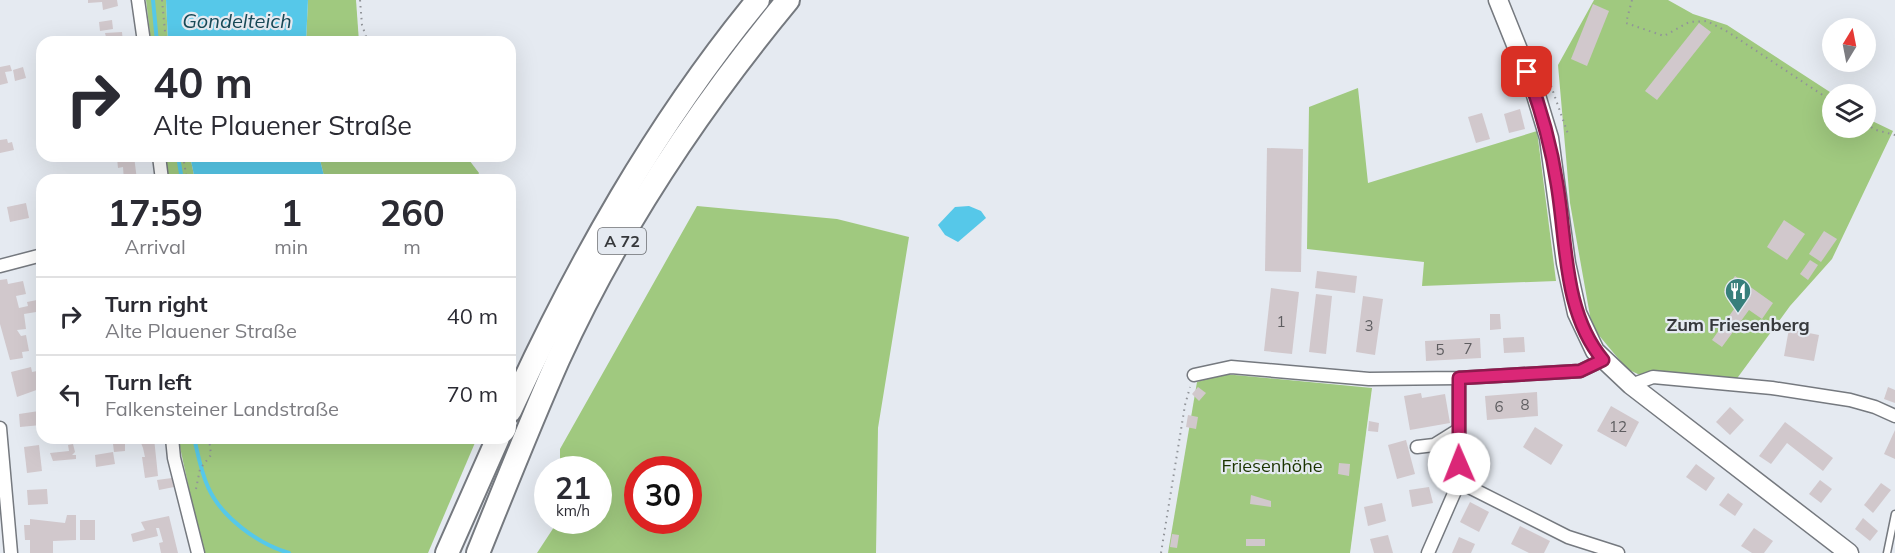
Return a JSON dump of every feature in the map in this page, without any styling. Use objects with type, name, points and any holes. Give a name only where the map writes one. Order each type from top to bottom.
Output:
[{"type":"highway","name":"A 72","points":[[516,399],[580,267],[635,173],[758,0]]},
{"type":"highway","name":"A 72","points":[[478,553],[559,358],[603,273],[656,181],[702,112],[788,0]]},
{"type":"highway","points":[[447,553],[495,444]]},
{"type":"main road","points":[[1498,0],[1535,92],[1549,138],[1566,263],[1577,313],[1586,334],[1603,360],[1631,385],[1849,553]]},
{"type":"street","points":[[138,0],[143,36]]},
{"type":"street","points":[[0,266],[36,257]]},
{"type":"street","points":[[1194,375],[1231,367],[1369,379],[1459,378],[1580,371],[1603,360]]},
{"type":"street","points":[[1631,385],[1653,377],[1772,388],[1850,400],[1895,416]]},
{"type":"street","points":[[1428,553],[1460,482],[1459,378]]},
{"type":"street","points":[[0,428],[5,462],[10,553]]},
{"type":"street","points":[[1417,447],[1434,445],[1458,430]]},
{"type":"street","points":[[173,444],[174,458],[198,553]]},
{"type":"street","points":[[1460,482],[1569,537],[1618,553]]},
{"type":"lane","points":[[1887,553],[1895,514]]},
{"type":"path","points":[[162,0],[165,36]]},
{"type":"path","points":[[360,0],[362,25],[366,36]]},
{"type":"path","points":[[1632,0],[1626,23],[1664,36],[1689,22],[1707,21],[1728,32],[1822,95]]},
{"type":"path","points":[[1876,130],[1895,135]]},
{"type":"path","points":[[1161,553],[1185,405],[1194,375]]},
{"type":"path","points":[[200,469],[211,455],[209,444]]},
{"type":"green space","points":[[146,0],[166,0],[168,36],[150,36]]},
{"type":"green space","points":[[308,0],[356,0],[359,36],[306,36]]},
{"type":"green space","points":[[1594,0],[1668,0],[1693,14],[1727,25],[1822,87],[1822,138],[1876,138],[1876,123],[1893,131],[1832,259],[1790,306],[1730,388],[1655,382],[1627,369],[1592,327],[1570,203],[1558,65]]},
{"type":"green space","points":[[1358,88],[1368,183],[1537,131],[1556,281],[1422,286],[1424,262],[1307,249],[1309,107]]},
{"type":"green space","points":[[164,162],[191,162],[194,174],[165,174]]},
{"type":"green space","points":[[320,162],[471,162],[479,173],[478,174],[324,174]]},
{"type":"green space","points":[[697,206],[837,219],[909,237],[878,428],[876,553],[537,553],[549,534],[612,534],[612,456],[560,456],[560,449]]},
{"type":"green space","name":"Friesenhöhe","points":[[1224,374],[1372,388],[1350,553],[1168,553],[1197,382]]},
{"type":"green space","points":[[179,444],[474,444],[428,553],[203,553]]},
{"type":"water","name":"Gondelteich","points":[[166,0],[308,0],[306,36],[168,36]]},
{"type":"water","points":[[191,162],[320,162],[324,174],[194,174]]},
{"type":"water","points":[[969,206],[981,211],[986,218],[958,242],[945,235],[938,225],[955,207]]},
{"type":"building","points":[[88,0],[117,0],[118,6],[103,10],[102,2],[88,3]]},
{"type":"building","points":[[1593,4],[1609,11],[1587,66],[1571,59]]},
{"type":"building","points":[[112,20],[113,29],[100,31],[99,22]]},
{"type":"building","points":[[1699,23],[1711,32],[1657,100],[1645,91]]},
{"type":"building","points":[[122,32],[122,36],[106,36],[105,33]]},
{"type":"building","points":[[10,65],[12,71],[5,72],[8,83],[0,85],[0,67]]},
{"type":"building","points":[[23,67],[26,78],[15,81],[13,70]]},
{"type":"building","points":[[1520,109],[1525,129],[1509,133],[1504,114]]},
{"type":"building","points":[[1482,113],[1490,139],[1476,143],[1468,117]]},
{"type":"building","points":[[7,139],[8,143],[12,142],[14,150],[0,153],[0,140]]},
{"type":"building","points":[[1267,148],[1303,149],[1301,272],[1265,271]]},
{"type":"building","points":[[117,162],[135,162],[136,174],[124,174],[123,167],[118,168]]},
{"type":"building","points":[[26,203],[29,218],[10,222],[7,207]]},
{"type":"building","points":[[1784,220],[1805,234],[1787,260],[1767,247]]},
{"type":"building","points":[[1824,231],[1837,239],[1821,262],[1809,254]]},
{"type":"building","points":[[1810,260],[1818,265],[1808,280],[1800,274]]},
{"type":"building","points":[[1317,271],[1357,276],[1355,293],[1315,288]]},
{"type":"building","name":"Zum Friesenberg","points":[[1735,276],[1773,303],[1762,319],[1749,310],[1722,347],[1712,340],[1739,302],[1724,292]]},
{"type":"building","points":[[7,279],[8,284],[23,281],[26,294],[16,296],[19,308],[28,306],[27,302],[36,300],[36,312],[24,314],[26,329],[17,330],[21,336],[26,335],[29,351],[22,352],[23,358],[10,360],[0,324],[0,280]]},
{"type":"building","points":[[1271,288],[1299,292],[1292,354],[1264,351]]},
{"type":"building","points":[[1316,294],[1332,296],[1326,354],[1309,352]]},
{"type":"building","points":[[1363,296],[1383,299],[1375,355],[1356,352]]},
{"type":"building","points":[[1490,314],[1500,314],[1501,329],[1490,330]]},
{"type":"building","points":[[1789,329],[1819,335],[1814,361],[1784,356]]},
{"type":"building","points":[[1524,337],[1525,352],[1504,353],[1503,338]]},
{"type":"building","points":[[1480,338],[1481,358],[1426,361],[1425,341]]},
{"type":"building","points":[[31,367],[32,372],[36,371],[36,390],[17,397],[11,372]]},
{"type":"building","points":[[1198,387],[1206,393],[1199,401],[1192,394]]},
{"type":"building","points":[[1888,387],[1895,390],[1895,403],[1884,399]]},
{"type":"building","points":[[1537,392],[1538,416],[1487,420],[1485,396]]},
{"type":"building","points":[[1421,393],[1422,398],[1445,394],[1450,423],[1410,430],[1404,396]]},
{"type":"building","points":[[1611,406],[1639,422],[1626,447],[1597,431]]},
{"type":"building","points":[[1730,407],[1744,420],[1730,435],[1716,422]]},
{"type":"building","points":[[36,411],[36,425],[20,427],[19,414]]},
{"type":"building","points":[[1188,415],[1198,417],[1196,429],[1186,427]]},
{"type":"building","points":[[1369,421],[1379,423],[1378,432],[1368,431]]},
{"type":"building","points":[[1785,422],[1833,458],[1823,471],[1787,443],[1771,464],[1759,456]]},
{"type":"building","points":[[1535,427],[1563,445],[1551,465],[1523,447]]},
{"type":"building","points":[[1895,430],[1895,459],[1884,454]]},
{"type":"building","points":[[1406,440],[1415,474],[1397,479],[1388,445]]},
{"type":"building","points":[[73,444],[75,452],[72,455],[76,455],[76,459],[53,461],[50,453],[69,451],[68,445]]},
{"type":"building","points":[[113,444],[125,444],[125,451],[114,452]]},
{"type":"building","points":[[141,444],[155,444],[158,476],[145,478]]},
{"type":"building","points":[[39,445],[42,471],[27,473],[24,447]]},
{"type":"building","points":[[113,452],[115,464],[96,467],[95,455]]},
{"type":"building","points":[[1446,454],[1450,471],[1431,475],[1428,458]]},
{"type":"building","points":[[1255,459],[1267,460],[1266,469],[1254,467]]},
{"type":"building","points":[[1339,463],[1350,464],[1349,476],[1338,474]]},
{"type":"building","points":[[1696,464],[1715,478],[1706,491],[1686,477]]},
{"type":"building","points":[[172,478],[174,487],[159,490],[157,480]]},
{"type":"building","points":[[1820,480],[1832,489],[1821,503],[1809,494]]},
{"type":"building","points":[[1881,483],[1891,490],[1873,513],[1864,505]]},
{"type":"building","points":[[1429,487],[1433,503],[1412,507],[1409,490]]},
{"type":"building","points":[[47,489],[48,504],[28,505],[27,490]]},
{"type":"building","points":[[1728,493],[1743,504],[1735,516],[1719,505]]},
{"type":"building","points":[[1251,495],[1271,501],[1271,507],[1250,504]]},
{"type":"building","points":[[1470,502],[1489,512],[1479,532],[1460,522]]},
{"type":"building","points":[[1382,503],[1386,521],[1368,526],[1364,507]]},
{"type":"building","points":[[67,515],[76,515],[76,540],[53,541],[53,553],[30,553],[30,540],[25,540],[24,525],[30,525],[30,519],[65,523]]},
{"type":"building","points":[[169,516],[178,553],[161,553],[159,543],[163,542],[159,528],[156,528],[158,536],[133,542],[131,534],[145,530],[141,522]]},
{"type":"building","points":[[1863,518],[1878,531],[1870,541],[1855,529]]},
{"type":"building","points":[[80,520],[95,520],[95,540],[80,540]]},
{"type":"building","points":[[1520,526],[1550,541],[1544,553],[1529,553],[1511,544]]},
{"type":"building","points":[[1754,528],[1773,541],[1764,553],[1752,553],[1741,546]]},
{"type":"building","points":[[1172,534],[1179,535],[1177,548],[1170,547]]},
{"type":"building","points":[[1388,535],[1393,553],[1374,553],[1370,539]]},
{"type":"building","points":[[1459,537],[1475,544],[1471,553],[1452,553]]},
{"type":"building","points":[[1246,539],[1265,539],[1265,546],[1246,546]]},
{"type":"waterway","points":[[153,0],[156,36]]},
{"type":"waterway","points":[[179,162],[181,174]]},
{"type":"waterway","points":[[195,444],[206,481],[222,509],[253,536],[289,553]]},
{"type":"place","name":"Zum Friesenberg","points":[[1738,314]]},
{"type":"route","points":[[1459,464],[1459,378],[1580,371],[1603,360],[1595,351],[1577,313],[1566,263],[1549,138],[1527,72]]}]
